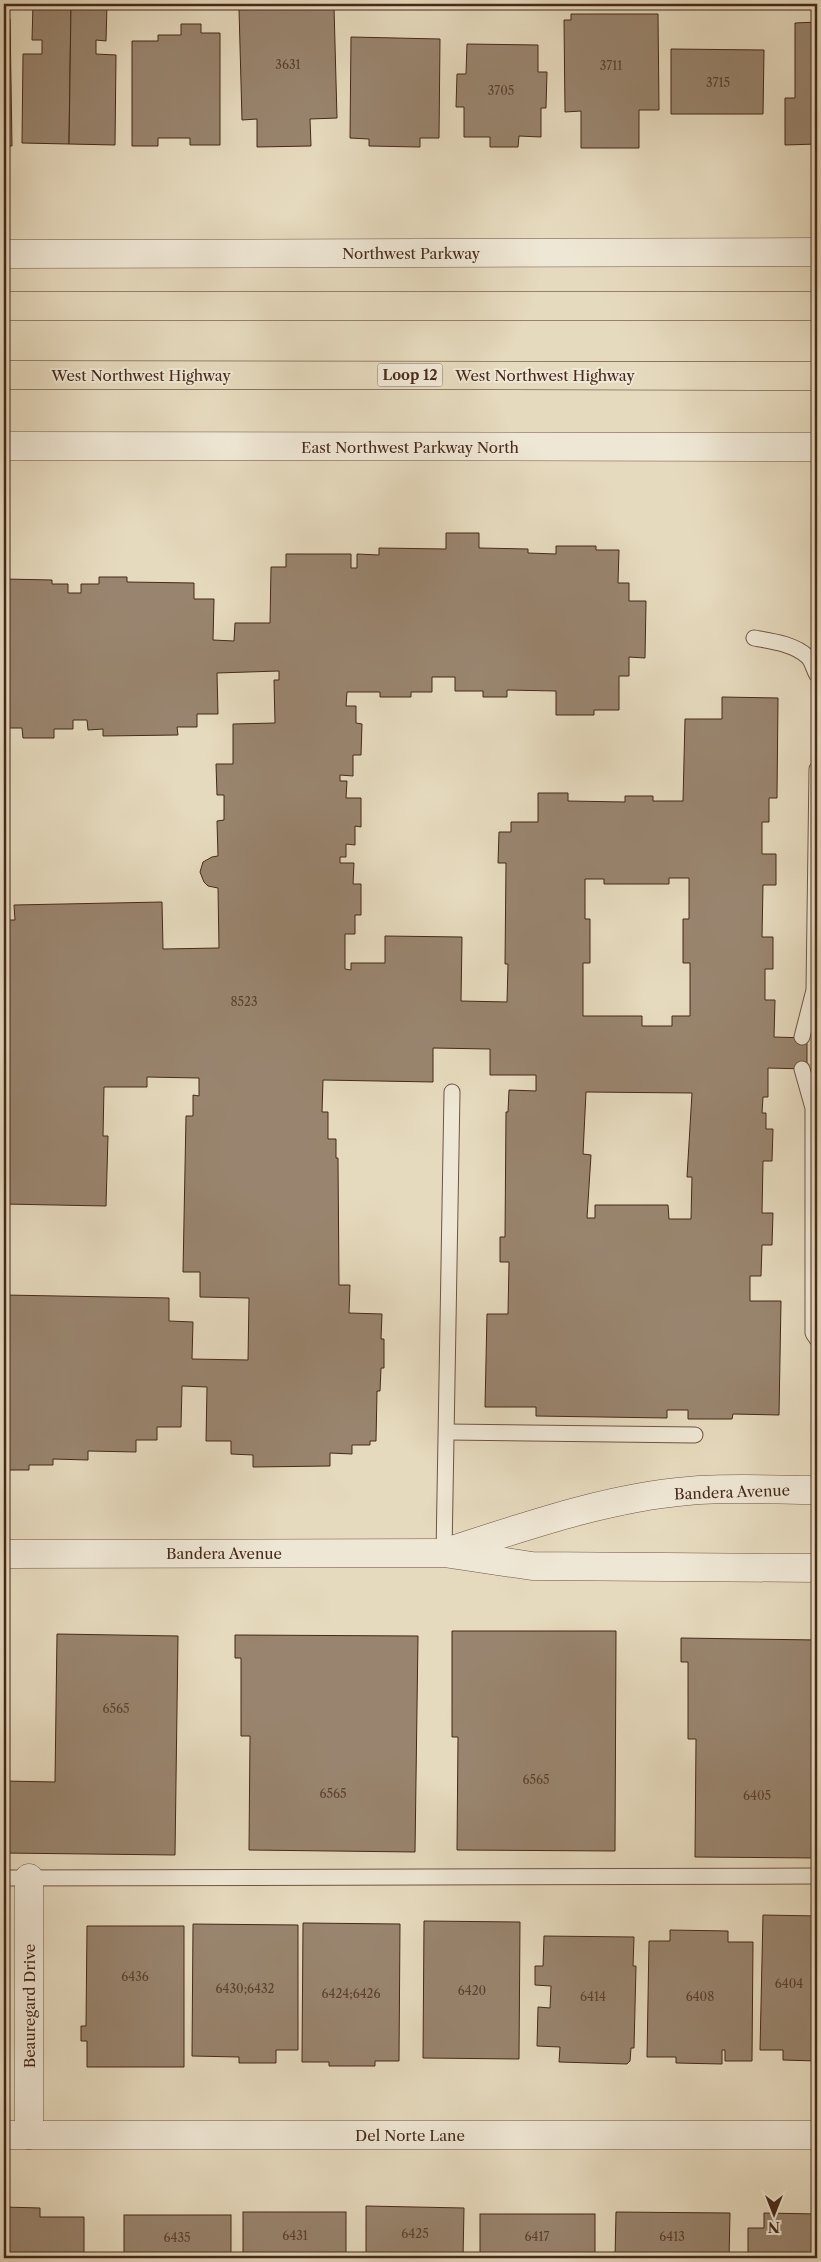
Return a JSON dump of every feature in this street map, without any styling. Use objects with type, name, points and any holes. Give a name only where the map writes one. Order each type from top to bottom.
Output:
[{"type":"main road","points":[[4,306],[817,306]]},
{"type":"main road","name":"West Northwest Highway","points":[[4,375],[817,376]]},
{"type":"street","name":"Northwest Parkway","points":[[4,254],[817,252]]},
{"type":"street","name":"East Northwest Parkway North","points":[[4,446],[817,447]]},
{"type":"street","name":"Bandera Avenue","points":[[444,1553],[548,1519],[623,1500],[689,1490],[817,1490]]},
{"type":"street","name":"Bandera Avenue","points":[[4,1554],[444,1553],[532,1566],[817,1568]]},
{"type":"street","name":"Beauregard Drive","points":[[16,1878],[16,2135]]},
{"type":"street","name":"Del Norte Lane","points":[[16,2135],[817,2135]]},
{"type":"lane","points":[[754,638],[777,642],[795,649],[808,657],[817,675]]},
{"type":"lane","points":[[802,1037],[814,990],[817,769]]},
{"type":"lane","points":[[802,1069],[813,1108],[813,1334],[817,1339]]},
{"type":"lane","points":[[444,1553],[448,1432],[452,1092]]},
{"type":"lane","points":[[448,1432],[695,1435]]},
{"type":"lane","points":[[16,1878],[817,1876]]},
{"type":"building","points":[[33,4],[71,4],[69,144],[22,143],[23,54],[42,54],[42,40],[32,40]]},
{"type":"building","points":[[71,4],[107,4],[106,41],[96,40],[96,54],[116,55],[115,145],[69,144]]},
{"type":"building","points":[[334,7],[337,118],[310,119],[311,146],[257,147],[257,119],[242,120],[239,9]]},
{"type":"building","points":[[571,14],[658,14],[659,110],[639,110],[639,148],[581,148],[581,111],[565,112],[564,20],[571,20]]},
{"type":"building","points":[[4,19],[10,19],[12,146],[4,146]]},
{"type":"building","points":[[817,22],[817,144],[785,145],[785,98],[795,98],[795,23]]},
{"type":"building","points":[[181,24],[201,24],[201,33],[220,33],[220,145],[190,145],[190,138],[158,138],[158,146],[132,146],[132,41],[158,41],[158,35],[181,35]]},
{"type":"building","points":[[351,37],[440,39],[439,138],[420,138],[420,147],[369,146],[369,139],[350,138]]},
{"type":"building","points":[[467,44],[538,45],[538,72],[547,72],[546,108],[541,108],[541,137],[519,136],[518,147],[490,147],[490,137],[464,137],[464,107],[456,107],[457,74],[466,74]]},
{"type":"building","points":[[671,49],[764,50],[763,114],[671,114]]},
{"type":"building","points":[[446,533],[479,533],[479,548],[528,549],[528,553],[556,554],[556,546],[596,546],[596,550],[619,550],[618,583],[629,583],[629,601],[646,601],[645,658],[629,657],[629,676],[619,676],[619,710],[594,710],[594,715],[556,715],[556,691],[507,690],[507,697],[483,697],[483,691],[455,691],[455,677],[432,677],[432,692],[411,692],[411,697],[380,697],[380,692],[347,692],[346,706],[356,706],[356,723],[362,724],[361,755],[353,755],[353,776],[340,775],[340,781],[347,781],[346,798],[361,798],[361,827],[355,826],[355,845],[346,844],[346,857],[340,857],[340,863],[354,863],[353,884],[361,884],[361,915],[355,915],[355,934],[345,934],[345,969],[351,970],[351,963],[385,963],[385,936],[462,937],[461,1001],[507,1002],[508,964],[505,964],[506,863],[498,863],[499,832],[511,832],[511,822],[538,822],[538,793],[568,793],[568,801],[625,802],[625,796],[653,796],[653,801],[683,801],[685,719],[722,719],[722,697],[778,698],[777,798],[769,798],[769,822],[762,822],[762,854],[776,854],[776,885],[763,885],[762,937],[773,937],[773,969],[765,969],[765,1000],[775,1000],[774,1037],[807,1038],[807,1069],[768,1068],[768,1097],[763,1097],[762,1113],[766,1113],[766,1129],[773,1129],[772,1161],[763,1161],[762,1213],[773,1213],[772,1245],[762,1245],[761,1276],[750,1276],[750,1301],[781,1301],[779,1415],[733,1414],[732,1419],[688,1419],[688,1410],[667,1410],[667,1418],[536,1416],[536,1407],[485,1407],[487,1314],[508,1314],[509,1262],[500,1262],[500,1237],[505,1237],[506,1112],[508,1112],[509,1090],[536,1091],[536,1075],[490,1075],[490,1049],[433,1048],[433,1082],[323,1080],[322,1112],[328,1112],[328,1139],[336,1139],[336,1158],[338,1158],[339,1285],[350,1285],[349,1313],[382,1314],[381,1339],[384,1339],[384,1368],[381,1368],[380,1391],[377,1391],[376,1441],[370,1441],[370,1445],[352,1445],[352,1454],[330,1453],[330,1466],[253,1467],[253,1455],[231,1454],[231,1441],[206,1441],[207,1387],[182,1386],[181,1427],[157,1427],[157,1440],[136,1440],[136,1452],[88,1451],[88,1460],[53,1459],[53,1465],[29,1465],[29,1470],[8,1470],[8,1455],[4,1455],[4,1295],[169,1298],[169,1321],[193,1322],[192,1359],[248,1360],[249,1298],[200,1297],[200,1272],[183,1272],[186,1116],[193,1116],[193,1095],[199,1096],[199,1078],[147,1077],[147,1087],[104,1087],[103,1136],[108,1136],[106,1206],[4,1204],[4,940],[6,940],[5,920],[15,920],[14,905],[162,902],[163,949],[219,948],[218,888],[208,886],[200,872],[203,862],[218,856],[217,821],[224,820],[224,795],[217,795],[216,764],[233,764],[233,724],[275,723],[274,680],[279,680],[279,671],[217,673],[218,714],[197,714],[197,727],[177,727],[178,735],[103,736],[103,729],[88,730],[87,720],[73,720],[73,729],[54,729],[54,738],[23,738],[22,728],[4,728],[4,579],[52,580],[52,584],[68,584],[68,593],[81,593],[81,584],[99,584],[99,577],[127,577],[127,582],[194,583],[194,599],[214,599],[213,640],[234,641],[235,623],[270,623],[271,567],[286,567],[286,554],[351,554],[351,568],[357,568],[357,554],[379,555],[379,548],[446,549]],"holes":[[[669,878],[689,878],[689,919],[683,919],[683,963],[690,963],[690,1016],[672,1016],[672,1026],[642,1026],[642,1016],[583,1016],[583,963],[590,963],[590,919],[585,919],[585,879],[604,879],[604,884],[669,884]],[[586,1092],[692,1093],[687,1177],[692,1177],[691,1219],[669,1219],[668,1205],[595,1205],[595,1218],[587,1218],[591,1155],[583,1154]]]},
{"type":"building","points":[[452,1631],[616,1631],[615,1851],[457,1850],[458,1737],[452,1737]]},
{"type":"building","points":[[57,1634],[178,1636],[175,1855],[4,1853],[4,1781],[55,1782]]},
{"type":"building","points":[[235,1635],[418,1636],[415,1852],[249,1850],[250,1736],[241,1736],[241,1658],[235,1658]]},
{"type":"building","points":[[681,1638],[817,1640],[817,1858],[695,1857],[696,1739],[688,1739],[688,1662],[681,1662]]},
{"type":"building","points":[[763,1915],[817,1916],[817,2061],[783,2060],[783,2050],[760,2050]]},
{"type":"building","points":[[424,1921],[520,1922],[519,2059],[423,2058]]},
{"type":"building","points":[[303,1923],[400,1924],[399,2061],[375,2061],[375,2066],[329,2066],[329,2062],[302,2062]]},
{"type":"building","points":[[193,1924],[298,1925],[298,2050],[276,2050],[276,2063],[239,2063],[239,2057],[192,2056]]},
{"type":"building","points":[[87,1926],[184,1926],[184,2067],[87,2067],[87,2041],[81,2041],[81,2026],[86,2026]]},
{"type":"building","points":[[670,1930],[728,1931],[728,1942],[753,1942],[752,2061],[725,2061],[725,2050],[722,2050],[722,2064],[676,2063],[676,2057],[647,2057],[649,1941],[670,1941]]},
{"type":"building","points":[[544,1936],[634,1937],[633,1966],[636,1966],[634,2048],[631,2048],[630,2061],[627,2064],[559,2062],[560,2047],[537,2046],[538,2007],[550,2008],[551,1986],[535,1985],[535,1966],[543,1966]]},
{"type":"building","points":[[366,2206],[464,2208],[463,2258],[366,2258]]},
{"type":"building","points":[[4,2207],[40,2208],[40,2217],[84,2217],[84,2258],[4,2258]]},
{"type":"building","points":[[243,2212],[346,2212],[346,2258],[243,2258]]},
{"type":"building","points":[[616,2212],[730,2213],[729,2258],[615,2258]]},
{"type":"building","points":[[764,2213],[817,2214],[817,2258],[748,2258],[748,2228],[764,2228]]},
{"type":"building","points":[[480,2214],[595,2214],[595,2258],[480,2258]]},
{"type":"building","points":[[124,2215],[231,2215],[231,2258],[124,2258]]}]
